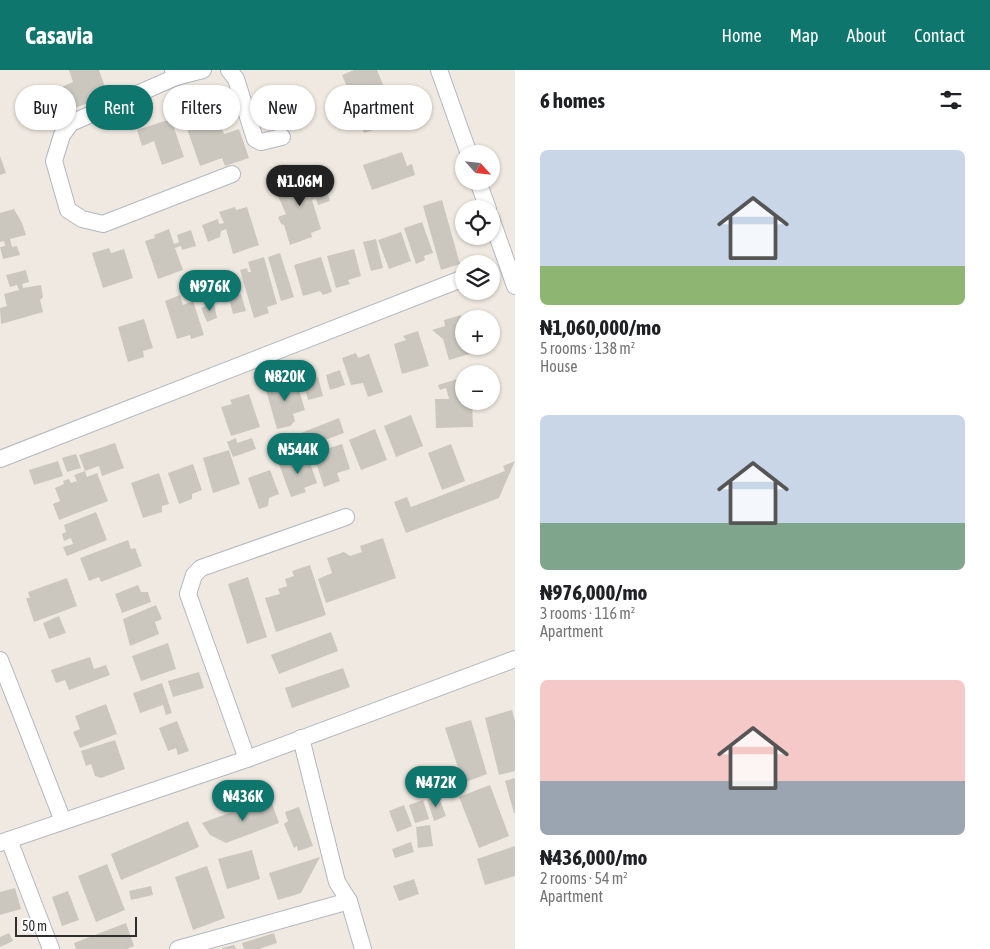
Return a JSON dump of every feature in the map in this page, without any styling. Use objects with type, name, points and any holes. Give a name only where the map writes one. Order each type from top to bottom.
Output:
[{"type":"street","points":[[203,70],[175,74],[71,123],[62,135],[54,161],[68,210],[82,219],[103,224],[232,174]]},
{"type":"street","points":[[229,70],[236,79],[255,139],[262,142],[282,137]]},
{"type":"street","points":[[439,70],[466,145]]},
{"type":"street","points":[[500,265],[515,286]]},
{"type":"street","points":[[0,459],[455,282]]},
{"type":"street","points":[[247,758],[188,594],[189,586],[201,568],[346,517]]},
{"type":"street","points":[[52,949],[5,842],[247,758],[515,659]]},
{"type":"street","points":[[0,660],[63,821]]},
{"type":"street","points":[[301,738],[338,882],[349,901],[363,949]]},
{"type":"street","points":[[178,949],[349,901]]},
{"type":"building","points":[[69,70],[99,70],[104,85],[86,85],[86,104],[76,107],[76,85],[66,85],[73,82]]},
{"type":"building","points":[[354,70],[377,70],[383,85],[346,85],[342,75]]},
{"type":"building","points":[[163,122],[163,130],[175,130],[184,157],[162,165],[154,141],[142,146],[137,130],[153,130],[153,125]]},
{"type":"building","points":[[188,130],[223,130],[224,134],[239,130],[249,158],[225,166],[222,158],[200,166]]},
{"type":"building","points":[[402,152],[407,166],[412,164],[415,175],[372,190],[363,165]]},
{"type":"building","points":[[0,156],[6,173],[0,175]]},
{"type":"building","points":[[302,169],[310,196],[316,194],[314,188],[325,184],[330,201],[318,205],[316,199],[312,200],[321,229],[311,233],[312,237],[290,245],[284,225],[281,224],[278,217],[286,214],[278,196],[280,188],[284,187],[281,176]]},
{"type":"building","points":[[442,200],[457,255],[455,255],[455,266],[441,270],[423,206]]},
{"type":"building","points":[[235,207],[236,210],[247,207],[259,245],[233,254],[226,229],[221,231],[220,237],[208,242],[202,225],[218,219],[219,224],[224,223],[219,212]]},
{"type":"building","points":[[14,209],[26,235],[10,239],[12,247],[17,246],[20,255],[3,259],[0,247],[5,246],[4,241],[0,242],[0,213]]},
{"type":"building","points":[[422,222],[433,253],[424,256],[425,260],[416,264],[404,228]]},
{"type":"building","points":[[169,229],[174,244],[179,242],[177,235],[191,230],[196,246],[182,250],[181,246],[175,248],[183,270],[158,279],[145,241],[155,238],[154,235]]},
{"type":"building","points":[[401,232],[411,261],[389,269],[378,240]]},
{"type":"building","points":[[376,239],[383,268],[371,271],[363,242]]},
{"type":"building","points":[[109,248],[111,253],[124,249],[133,278],[103,288],[92,253]]},
{"type":"building","points":[[354,249],[361,276],[348,280],[350,284],[336,288],[327,256]]},
{"type":"building","points":[[280,253],[294,297],[281,301],[268,257]]},
{"type":"building","points":[[264,257],[277,304],[267,307],[269,313],[254,318],[240,270],[247,268],[248,272],[251,272],[248,262]]},
{"type":"building","points":[[321,257],[332,292],[323,295],[320,291],[303,296],[294,265]]},
{"type":"building","points":[[26,270],[29,282],[22,284],[23,288],[41,285],[43,297],[40,300],[43,312],[1,324],[0,308],[7,306],[4,294],[19,290],[17,285],[10,287],[6,275]]},
{"type":"building","points":[[241,294],[246,311],[233,314],[229,298]]},
{"type":"building","points":[[180,295],[183,305],[193,301],[204,335],[191,339],[190,335],[177,339],[165,301]]},
{"type":"building","points":[[214,302],[217,318],[207,322],[201,308]]},
{"type":"building","points":[[455,317],[455,355],[466,355],[449,360],[443,339],[432,330],[445,326],[444,320]]},
{"type":"building","points":[[144,319],[153,348],[143,351],[144,357],[128,362],[118,327]]},
{"type":"building","points":[[418,331],[429,366],[402,374],[394,344],[406,340],[403,336]]},
{"type":"building","points":[[356,353],[358,358],[369,354],[383,392],[368,397],[363,383],[351,385],[342,358]]},
{"type":"building","points":[[340,370],[345,385],[330,390],[326,375]]},
{"type":"building","points":[[295,377],[305,410],[293,414],[295,421],[290,426],[277,429],[266,390],[279,386],[278,382]]},
{"type":"building","points":[[318,377],[323,396],[308,400],[303,381]]},
{"type":"building","points":[[455,380],[455,410],[472,410],[473,427],[436,428],[435,399],[449,399],[446,388],[440,390],[438,385]]},
{"type":"building","points":[[249,394],[260,427],[231,436],[221,407],[232,404],[230,400]]},
{"type":"building","points":[[411,415],[423,446],[396,457],[384,426]]},
{"type":"building","points":[[339,418],[344,433],[306,447],[301,433]]},
{"type":"building","points":[[375,429],[387,460],[361,470],[349,440]]},
{"type":"building","points":[[236,438],[237,443],[252,438],[256,449],[233,457],[227,442]]},
{"type":"building","points":[[115,443],[124,468],[102,476],[99,466],[85,471],[79,455]]},
{"type":"building","points":[[342,444],[350,469],[337,473],[340,481],[324,487],[313,453]]},
{"type":"building","points":[[451,444],[465,481],[442,490],[428,453]]},
{"type":"building","points":[[229,450],[240,484],[213,493],[203,458]]},
{"type":"building","points":[[76,454],[81,468],[67,472],[62,458]]},
{"type":"building","points":[[307,454],[317,483],[304,488],[306,492],[291,497],[279,464]]},
{"type":"building","points":[[58,461],[63,476],[34,485],[29,470]]},
{"type":"building","points":[[515,461],[499,498],[406,533],[394,502],[407,497],[411,507],[505,471],[503,466]]},
{"type":"building","points":[[193,464],[202,490],[192,494],[192,499],[179,504],[168,473]]},
{"type":"building","points":[[270,470],[279,494],[269,498],[268,506],[259,509],[248,478]]},
{"type":"building","points":[[85,471],[87,477],[97,473],[108,501],[59,520],[53,504],[60,501],[55,488],[64,484],[63,481],[69,479],[71,483],[77,481],[74,475]]},
{"type":"building","points":[[159,473],[169,504],[162,506],[162,512],[143,518],[131,483]]},
{"type":"building","points":[[96,512],[107,540],[67,556],[63,547],[73,544],[71,538],[64,541],[62,534],[66,532],[64,525]]},
{"type":"building","points":[[383,538],[396,578],[326,603],[318,579],[332,573],[327,558],[344,552],[350,556],[362,552],[360,546]]},
{"type":"building","points":[[128,540],[131,549],[135,548],[142,566],[101,582],[99,577],[89,581],[80,558]]},
{"type":"building","points":[[310,565],[326,615],[276,632],[265,598],[280,594],[278,589],[287,586],[285,579],[294,576],[292,571]]},
{"type":"building","points":[[248,577],[267,637],[247,644],[228,584]]},
{"type":"building","points":[[67,578],[77,606],[34,622],[26,598],[30,598],[28,592]]},
{"type":"building","points":[[138,585],[141,592],[148,592],[151,602],[122,613],[115,594]]},
{"type":"building","points":[[156,605],[162,619],[155,622],[159,634],[130,646],[123,619]]},
{"type":"building","points":[[59,616],[66,633],[49,639],[43,623]]},
{"type":"building","points":[[331,632],[338,651],[279,674],[271,655]]},
{"type":"building","points":[[168,643],[176,669],[141,681],[132,656]]},
{"type":"building","points":[[90,657],[94,669],[106,665],[110,675],[69,690],[65,680],[56,683],[51,670]]},
{"type":"building","points":[[343,668],[350,687],[292,708],[285,688]]},
{"type":"building","points":[[199,672],[204,688],[173,697],[168,681]]},
{"type":"building","points":[[162,683],[172,713],[166,715],[163,705],[140,713],[133,693]]},
{"type":"building","points":[[106,704],[117,734],[80,748],[73,732],[80,729],[75,716]]},
{"type":"building","points":[[512,710],[515,721],[515,771],[499,775],[485,718]]},
{"type":"building","points":[[471,720],[487,774],[463,783],[445,728]]},
{"type":"building","points":[[177,721],[189,751],[178,755],[176,748],[168,751],[159,728]]},
{"type":"building","points":[[115,740],[125,769],[101,778],[95,776],[91,764],[86,766],[81,751]]},
{"type":"building","points":[[515,778],[515,813],[514,813],[505,781]]},
{"type":"building","points":[[490,785],[509,836],[479,848],[459,797]]},
{"type":"building","points":[[438,795],[446,816],[434,821],[427,799]]},
{"type":"building","points":[[270,798],[279,823],[226,843],[210,835],[202,823]]},
{"type":"building","points":[[423,800],[429,819],[415,823],[409,805]]},
{"type":"building","points":[[404,805],[412,826],[397,832],[389,811]]},
{"type":"building","points":[[299,807],[313,846],[298,851],[297,846],[294,848],[284,824],[288,821],[285,812]]},
{"type":"building","points":[[188,821],[199,847],[121,880],[111,854]]},
{"type":"building","points":[[430,825],[433,846],[418,848],[416,827]]},
{"type":"building","points":[[411,842],[414,852],[395,858],[392,849]]},
{"type":"building","points":[[515,846],[515,876],[485,885],[477,859]]},
{"type":"building","points":[[252,850],[260,879],[227,889],[218,859]]},
{"type":"building","points":[[320,857],[301,893],[278,900],[269,873]]},
{"type":"building","points":[[107,864],[125,910],[96,922],[78,876]]},
{"type":"building","points":[[207,866],[225,918],[193,930],[175,877]]},
{"type":"building","points":[[414,879],[419,894],[399,901],[393,886]]},
{"type":"building","points":[[151,886],[153,895],[131,900],[129,891]]},
{"type":"building","points":[[15,888],[21,909],[0,915],[0,892]]},
{"type":"building","points":[[68,891],[79,920],[62,926],[52,897]]},
{"type":"building","points":[[126,923],[134,946],[127,949],[76,949],[74,943]]},
{"type":"building","points":[[9,933],[13,941],[0,947],[0,937]]},
{"type":"building","points":[[274,933],[277,943],[259,949],[244,949],[242,943]]},
{"type":"building","points":[[234,945],[236,949],[222,949],[222,948]]}]
